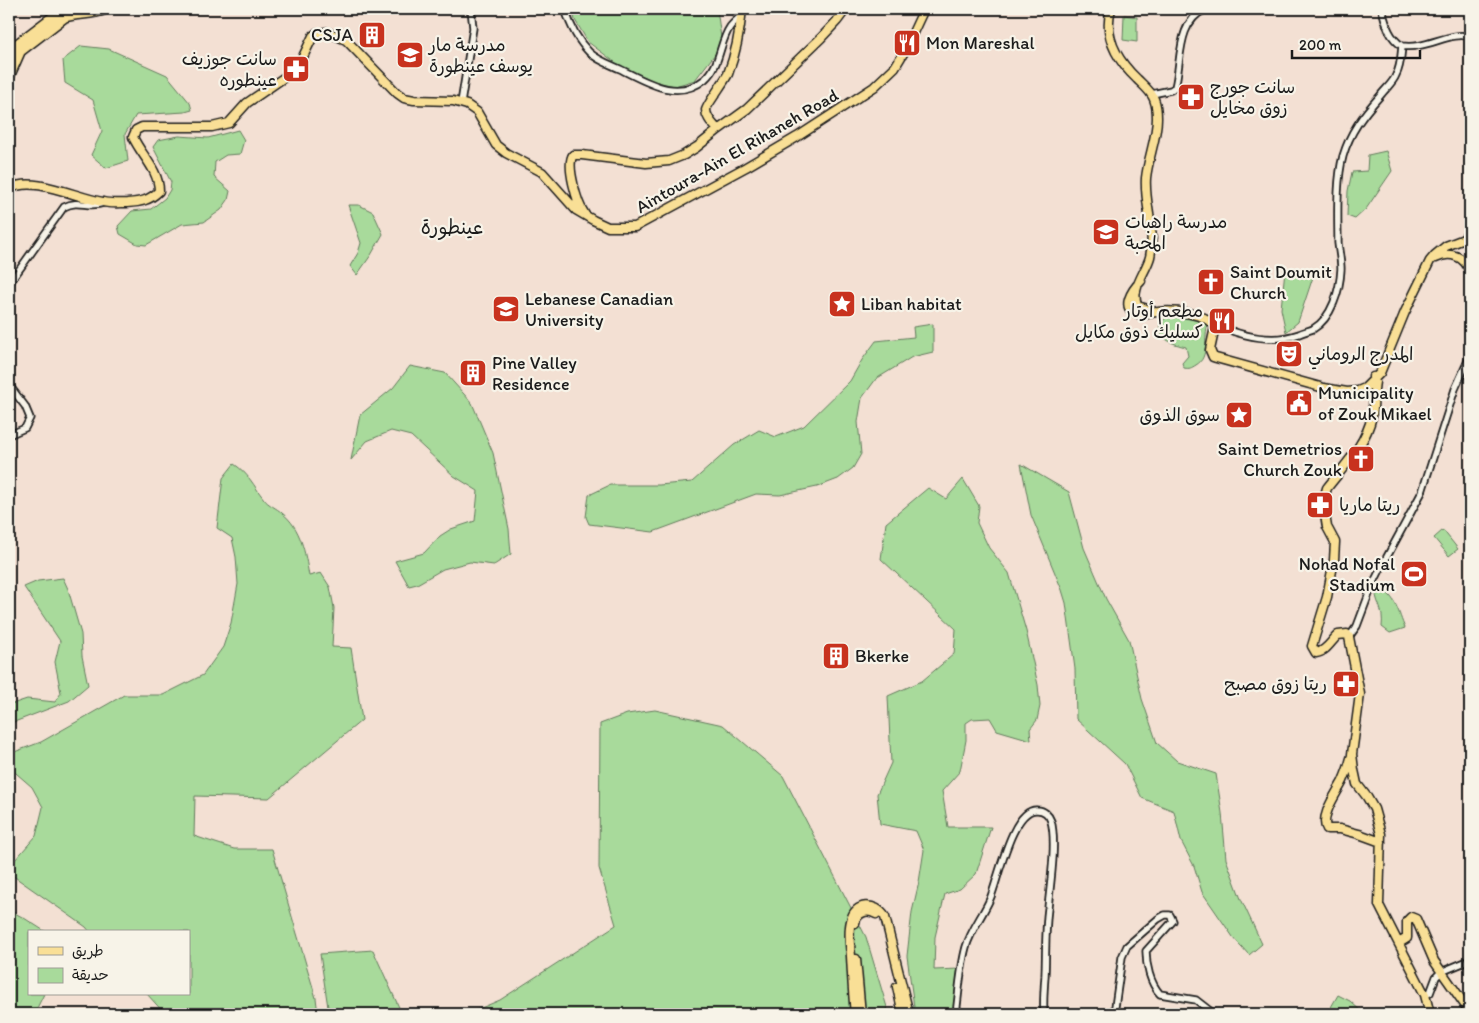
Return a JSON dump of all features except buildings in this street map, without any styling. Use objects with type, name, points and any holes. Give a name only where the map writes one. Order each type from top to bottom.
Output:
[{"type":"highway","points":[[9,50],[63,9]]},
{"type":"highway","points":[[9,60],[65,17],[106,9]]},
{"type":"highway","points":[[9,77],[20,52]]},
{"type":"main road","points":[[586,216],[576,195],[570,163],[574,156],[579,154],[638,163],[662,162],[677,158],[691,151],[747,109],[832,26],[846,9]]},
{"type":"main road","name":"Aintoura-Ain El Rihaneh Road","points":[[462,103],[477,112],[496,145],[506,153],[542,172],[570,204],[586,216],[608,227],[635,227],[746,167],[862,96],[896,68],[922,9]]},
{"type":"main road","points":[[1111,9],[1108,22],[1113,47],[1126,68],[1152,94],[1157,119],[1146,179],[1152,248],[1141,281],[1130,294],[1129,305],[1136,314],[1174,311],[1203,318],[1214,324],[1215,331],[1210,347],[1213,357],[1261,372],[1324,388],[1346,392],[1358,391],[1375,377],[1382,367],[1405,312],[1432,260],[1441,250],[1453,242],[1467,241]]},
{"type":"main road","points":[[718,130],[708,117],[706,106],[721,87],[731,66],[741,12]]},
{"type":"main road","points":[[9,189],[17,185],[26,184],[104,203],[145,201],[158,191],[159,183],[154,169],[139,149],[133,137],[139,128],[212,128],[229,123],[247,102],[292,72],[299,65],[313,36],[317,33],[327,32],[346,40],[404,98],[462,103]]},
{"type":"main road","points":[[1451,254],[1449,248],[1453,242]]},
{"type":"main road","points":[[1432,260],[1443,254],[1451,254],[1463,260],[1470,269]]},
{"type":"main road","points":[[1342,390],[1356,388],[1375,377]]},
{"type":"main road","points":[[1375,377],[1378,385],[1365,437],[1327,488],[1323,502],[1327,527],[1335,542],[1334,560],[1327,597],[1312,646],[1316,653],[1319,653],[1338,635],[1347,634],[1360,694],[1352,754],[1343,781],[1330,804],[1325,826],[1328,829],[1340,829],[1381,842]]},
{"type":"main road","points":[[1358,391],[1373,405]]},
{"type":"main road","points":[[1352,754],[1356,781],[1374,809],[1381,834],[1379,904],[1425,995],[1430,1014]]},
{"type":"main road","points":[[855,1014],[850,927],[854,912],[875,908],[881,915],[890,937],[909,1014]]},
{"type":"main road","points":[[861,1014],[854,934],[856,918],[862,909]]},
{"type":"main road","points":[[881,915],[903,1014]]},
{"type":"main road","points":[[1399,943],[1407,938],[1407,921],[1411,917],[1416,918],[1428,948],[1441,972],[1470,1012]]},
{"type":"street","points":[[462,103],[472,28],[471,9]]},
{"type":"street","points":[[565,9],[577,36],[590,54],[651,85],[672,90],[687,89],[696,85],[712,72],[728,30],[741,12]]},
{"type":"street","points":[[1152,94],[1171,90],[1175,87],[1184,36],[1193,18],[1206,9]]},
{"type":"street","points":[[1382,9],[1387,29],[1394,40],[1402,46],[1425,45],[1457,35],[1470,37]]},
{"type":"street","points":[[1214,324],[1233,332],[1278,339],[1293,336],[1314,328],[1329,314],[1338,288],[1340,273],[1338,207],[1343,158],[1349,138],[1356,126],[1397,74],[1402,46]]},
{"type":"street","points":[[9,284],[64,207],[74,202],[95,206],[104,203]]},
{"type":"street","points":[[1467,241],[1470,222]]},
{"type":"street","points":[[1349,637],[1357,626],[1382,566],[1422,492],[1456,389],[1470,356]]},
{"type":"street","points":[[9,385],[25,406],[30,418],[25,428],[9,436]]},
{"type":"street","points":[[956,1014],[962,962],[967,944],[994,891],[1007,846],[1026,813],[1035,810],[1043,811],[1052,823],[1053,863],[1045,933],[1044,1014]]},
{"type":"street","points":[[1114,1014],[1122,957],[1127,946],[1158,919],[1165,915],[1170,915],[1173,920],[1146,952],[1146,962],[1153,984],[1160,994],[1196,1000],[1214,1014]]},
{"type":"street","points":[[1425,995],[1430,992],[1436,977],[1441,972],[1470,960]]},
{"type":"green space","points":[[572,9],[717,9],[722,45],[695,80],[675,86],[648,80],[616,63],[588,42],[575,20]]},
{"type":"green space","points":[[1124,15],[1137,17],[1137,42],[1123,40]]},
{"type":"green space","points":[[81,46],[109,49],[167,75],[190,103],[192,110],[136,115],[125,134],[128,161],[106,168],[91,155],[102,131],[93,100],[65,83],[63,60]]},
{"type":"green space","points":[[238,130],[244,140],[240,154],[226,155],[215,162],[214,177],[230,191],[228,200],[221,210],[204,222],[182,224],[146,245],[137,244],[120,234],[118,226],[132,211],[151,209],[165,198],[170,190],[171,182],[153,147],[158,140],[179,136],[208,138]]},
{"type":"green space","points":[[1386,151],[1392,171],[1366,209],[1355,219],[1347,216],[1348,191],[1352,172],[1367,171],[1368,155]]},
{"type":"green space","points":[[348,205],[359,205],[373,212],[383,234],[357,275],[350,266],[358,253],[361,243]]},
{"type":"green space","points":[[1285,270],[1295,276],[1306,271],[1313,277],[1298,322],[1286,332],[1281,309]]},
{"type":"green space","points":[[1169,315],[1193,317],[1208,325],[1203,357],[1200,362],[1190,368],[1184,368],[1182,363],[1188,356],[1186,347],[1167,340],[1161,333],[1160,323]]},
{"type":"green space","points":[[933,324],[933,352],[912,357],[876,379],[862,398],[858,422],[861,454],[853,468],[838,479],[817,487],[780,495],[756,494],[653,532],[589,524],[586,517],[589,495],[610,485],[659,485],[692,482],[734,445],[759,430],[776,437],[804,426],[850,381],[876,341],[914,337],[913,327]]},
{"type":"green space","points":[[410,366],[445,373],[472,403],[493,453],[509,529],[511,554],[494,565],[470,562],[443,569],[417,584],[409,586],[395,561],[424,553],[440,536],[451,529],[475,521],[478,491],[454,476],[411,436],[391,431],[367,441],[351,460],[360,415],[393,388]]},
{"type":"green space","points":[[234,464],[247,476],[266,501],[282,513],[294,526],[304,549],[309,576],[321,573],[330,587],[334,608],[332,647],[351,648],[362,720],[269,798],[195,796],[194,836],[234,849],[272,849],[316,998],[318,1014],[165,1014],[149,996],[190,996],[190,930],[88,930],[9,873],[15,860],[36,836],[43,807],[32,787],[9,767],[9,754],[41,742],[124,695],[163,695],[203,675],[223,647],[231,623],[238,584],[236,557],[232,538],[217,528],[223,478]]},
{"type":"green space","points":[[1021,464],[1069,492],[1084,548],[1106,599],[1129,640],[1142,699],[1157,743],[1177,761],[1216,774],[1226,859],[1241,899],[1262,944],[1249,955],[1233,937],[1202,892],[1194,866],[1181,841],[1174,811],[1142,798],[1125,764],[1076,719],[1075,669],[1066,603],[1031,515]]},
{"type":"green space","points":[[963,479],[979,506],[977,523],[989,548],[1009,573],[1026,631],[1038,685],[1040,706],[1037,720],[1030,729],[1031,740],[997,730],[990,718],[972,719],[966,723],[966,740],[960,771],[942,791],[948,827],[991,827],[976,874],[960,889],[945,894],[935,937],[934,970],[959,969],[955,1012],[948,1014],[915,1014],[907,956],[912,912],[924,850],[916,831],[880,824],[877,794],[891,763],[888,696],[922,681],[954,654],[956,629],[881,559],[886,523],[928,488],[946,499]]},
{"type":"green space","points":[[1443,530],[1458,549],[1449,556],[1434,538]]},
{"type":"green space","points":[[63,578],[81,634],[82,656],[88,685],[69,701],[9,724],[9,705],[27,699],[55,702],[61,693],[55,662],[60,641],[24,587],[38,581]]},
{"type":"green space","points":[[1380,588],[1394,601],[1405,628],[1390,633],[1382,627],[1382,616],[1375,590]]},
{"type":"green space","points":[[655,710],[723,725],[783,776],[866,937],[889,1014],[467,1014],[500,1000],[616,925],[599,868],[600,724],[627,714]]},
{"type":"green space","points":[[9,910],[43,930],[28,930],[28,996],[43,996],[34,1014],[9,1014]]},
{"type":"green space","points":[[373,950],[402,1014],[329,1014],[320,954]]},
{"type":"green space","points":[[1338,995],[1350,1001],[1364,1014],[1327,1014]]},
{"type":"place","name":"CSJA","points":[[372,35]]},
{"type":"place","name":"Mon Mareshal","points":[[907,43]]},
{"type":"place","name":"مدرسة مار يوسف عينطورة","points":[[410,55]]},
{"type":"place","name":"سانت جوزيف عينطوره","points":[[296,69]]},
{"type":"place","name":"سانت جورج زوق مخايل","points":[[1191,97]]},
{"type":"place","name":"مدرسة راهبات المحبة","points":[[1106,232]]},
{"type":"place","name":"Saint Doumit Church","points":[[1211,282]]},
{"type":"place","name":"Liban habitat","points":[[842,304]]},
{"type":"place","name":"Lebanese Canadian University","points":[[506,309]]},
{"type":"place","name":"مطعم أوتار كسليك ذوق مكايل","points":[[1222,321]]},
{"type":"place","name":"المدرج الروماني","points":[[1289,354]]},
{"type":"place","name":"Pine Valley Residence","points":[[473,373]]},
{"type":"place","name":"Municipality of Zouk Mikael","points":[[1299,403]]},
{"type":"place","name":"سوق الذوق","points":[[1239,415]]},
{"type":"place","name":"Saint Demetrios Church Zouk","points":[[1361,459]]},
{"type":"place","name":"ريتا ماريا","points":[[1320,505]]},
{"type":"place","name":"Nohad Nofal Stadium","points":[[1414,574]]},
{"type":"place","name":"Bkerke","points":[[836,656]]},
{"type":"place","name":"ريتا زوق مصبح","points":[[1346,684]]},
{"type":"district","name":"عينطورة","points":[[452,227]]}]
